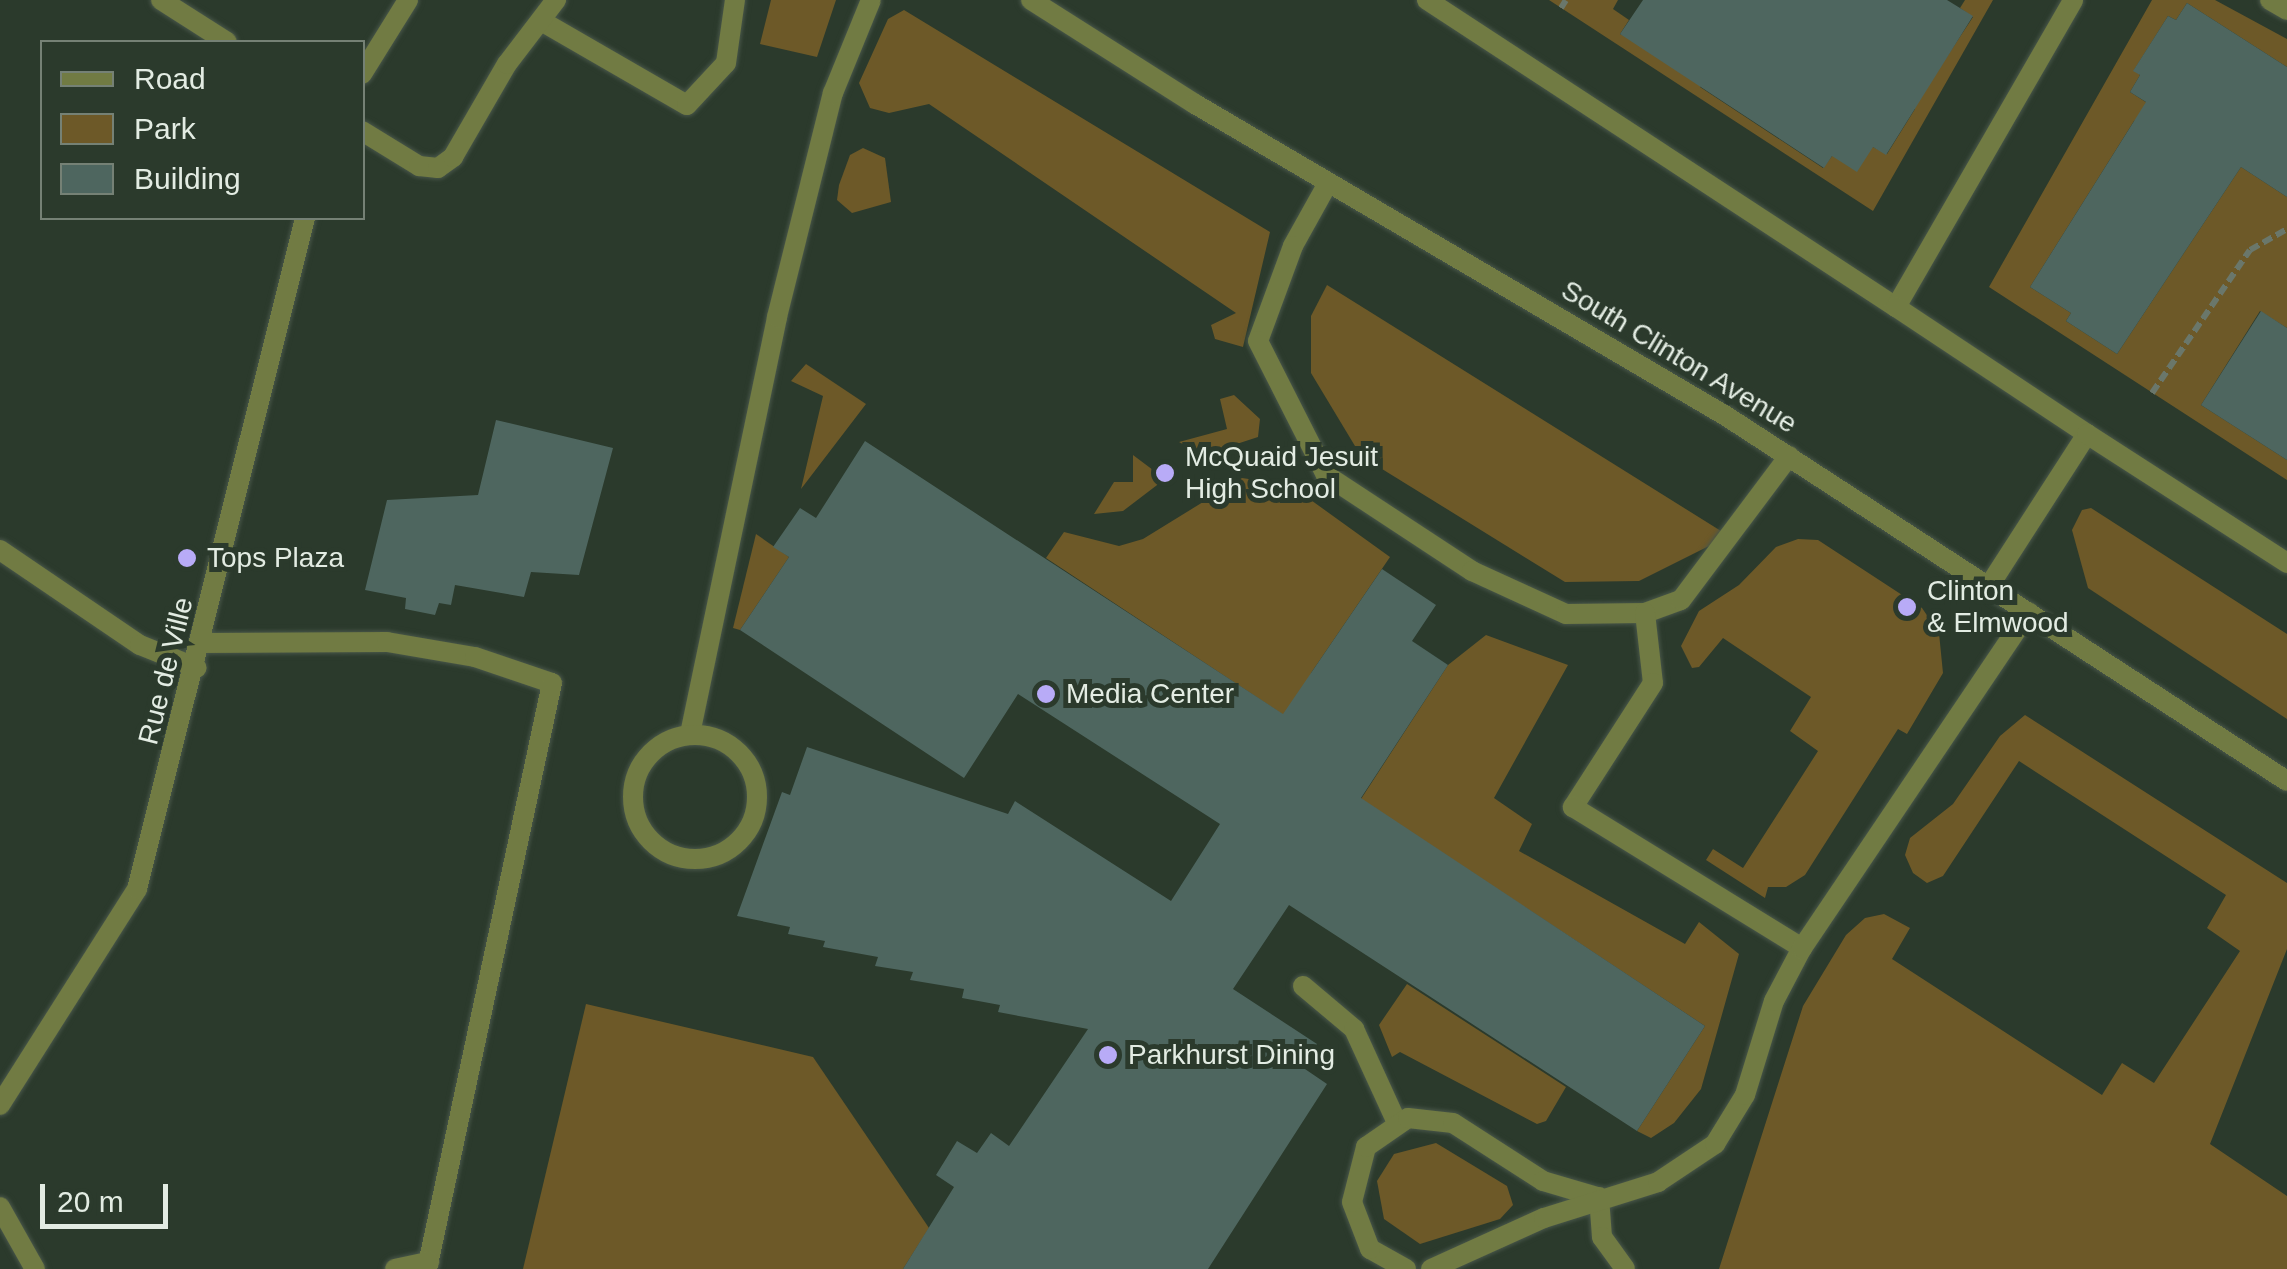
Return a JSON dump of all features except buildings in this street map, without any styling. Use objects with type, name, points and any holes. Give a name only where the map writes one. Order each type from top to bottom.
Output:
[{"type":"street","points":[[162,0],[223,40]]},
{"type":"street","points":[[365,69],[408,0]]},
{"type":"street","points":[[365,133],[419,166],[438,168],[453,157],[507,64],[543,22],[556,0]]},
{"type":"street","points":[[543,22],[687,105],[726,63],[735,0]]},
{"type":"street","points":[[690,734],[777,318],[833,93],[872,0]]},
{"type":"street","name":"South Clinton Avenue","points":[[1031,0],[1328,183],[1789,456],[2287,781]]},
{"type":"street","points":[[1428,0],[2287,563]]},
{"type":"street","points":[[1896,306],[2072,0]]},
{"type":"street","points":[[2270,0],[2287,10]]},
{"type":"street","points":[[1328,183],[1293,246],[1258,342],[1326,475],[1518,597],[1566,614],[1645,613],[1682,600],[1789,456]]},
{"type":"street","name":"Rue de Ville","points":[[0,1105],[137,889],[196,668],[305,220]]},
{"type":"street","points":[[1990,586],[2087,434]]},
{"type":"street","points":[[0,550],[140,645],[196,668]]},
{"type":"street","points":[[1439,1268],[1599,1197],[1658,1182],[1715,1144],[1745,1096],[1774,1001],[1802,948],[2030,612]]},
{"type":"street","points":[[1645,613],[1652,683],[1572,807],[1802,948]]},
{"type":"street","points":[[202,643],[387,642],[475,656],[552,683],[428,1266],[395,1269]]},
{"type":"street","points":[[690,734],[711,736],[745,758],[758,797],[745,836],[710,858],[680,857],[652,843],[633,807],[640,767],[653,750],[690,734]]},
{"type":"street","points":[[1303,986],[1354,1029],[1396,1123]]},
{"type":"street","points":[[1406,1269],[1379,1257],[1362,1240],[1352,1202],[1359,1160],[1374,1136],[1396,1123],[1429,1116],[1453,1123],[1544,1181],[1599,1197]]},
{"type":"street","points":[[1599,1197],[1602,1237],[1626,1269]]},
{"type":"street","points":[[0,1207],[35,1269]]},
{"type":"path","points":[[2152,393],[2250,250],[2287,228]]},
{"type":"green space","points":[[771,0],[836,0],[817,57],[760,44]]},
{"type":"green space","points":[[1549,0],[1618,0],[1613,9],[1629,20],[1620,34],[1708,74],[1700,87],[1823,168],[1832,156],[1873,147],[1887,154],[1915,109],[1903,100],[1946,58],[1973,17],[1960,8],[1965,0],[1993,0],[1873,211]]},
{"type":"green space","points":[[2152,0],[2215,0],[2287,39],[2287,67],[2187,3],[2176,20],[2168,16],[2134,70],[2140,75],[2130,92],[2155,108],[2134,121],[2030,287],[2071,313],[2066,321],[2117,354],[2241,167],[2287,197],[2287,328],[2260,311],[2201,405],[2287,460],[2287,480],[1989,287]]},
{"type":"green space","points":[[904,10],[1270,232],[1243,347],[1215,339],[1211,325],[1236,313],[929,104],[889,113],[870,108],[859,83],[888,19]]},
{"type":"green space","points":[[863,148],[885,158],[891,202],[852,213],[837,200],[839,185],[850,155]]},
{"type":"green space","points":[[1327,285],[1729,536],[1639,581],[1565,582],[1361,456],[1311,373],[1311,316]]},
{"type":"green space","points":[[806,364],[866,404],[801,489],[823,396],[791,381]]},
{"type":"green space","points":[[1234,395],[1260,419],[1258,437],[1203,455],[1179,442],[1227,429],[1220,399]]},
{"type":"green space","points":[[1133,455],[1165,479],[1123,511],[1094,514],[1114,482],[1133,482]]},
{"type":"green space","points":[[1242,478],[1290,485],[1390,557],[1311,673],[1305,729],[1046,558],[1064,532],[1119,546],[1143,539]]},
{"type":"green space","points":[[2091,508],[2287,634],[2287,719],[2088,588],[2072,530],[2082,510]]},
{"type":"green space","points":[[756,534],[789,557],[740,630],[733,628]]},
{"type":"green space","points":[[1798,539],[1818,540],[1922,608],[1939,633],[1943,673],[1907,734],[1898,729],[1805,875],[1786,887],[1768,887],[1765,898],[1706,860],[1713,849],[1743,868],[1818,751],[1790,731],[1811,697],[1723,638],[1699,667],[1692,668],[1681,646],[1699,611],[1739,585],[1776,547]]},
{"type":"green space","points":[[1486,635],[1568,665],[1494,798],[1532,824],[1519,851],[1685,944],[1699,922],[1739,954],[1701,1089],[1674,1123],[1651,1138],[1637,1131],[1705,1026],[1361,799],[1448,665]]},
{"type":"green space","points":[[2025,715],[2287,883],[2287,949],[2210,1144],[2287,1196],[2287,1269],[1719,1269],[1803,1006],[1846,935],[1865,918],[1884,914],[1910,928],[1892,959],[2102,1095],[2122,1063],[2154,1083],[2240,951],[2207,928],[2226,895],[2019,761],[1943,876],[1927,883],[1913,873],[1905,855],[1910,838],[1953,804],[2000,736]]},
{"type":"green space","points":[[1407,984],[1566,1087],[1546,1121],[1537,1124],[1400,1052],[1392,1057],[1379,1025]]},
{"type":"green space","points":[[586,1004],[813,1057],[929,1228],[903,1269],[523,1269]]},
{"type":"green space","points":[[1436,1143],[1507,1186],[1513,1205],[1500,1219],[1420,1244],[1384,1219],[1377,1181],[1394,1154]]},
{"type":"place","name":"McQuaid Jesuit High School","points":[[1165,473]]},
{"type":"place","name":"Tops Plaza","points":[[187,558]]},
{"type":"place","name":"Clinton & Elmwood","points":[[1907,607]]},
{"type":"place","name":"Media Center","points":[[1046,694]]},
{"type":"place","name":"Parkhurst Dining","points":[[1108,1055]]}]
